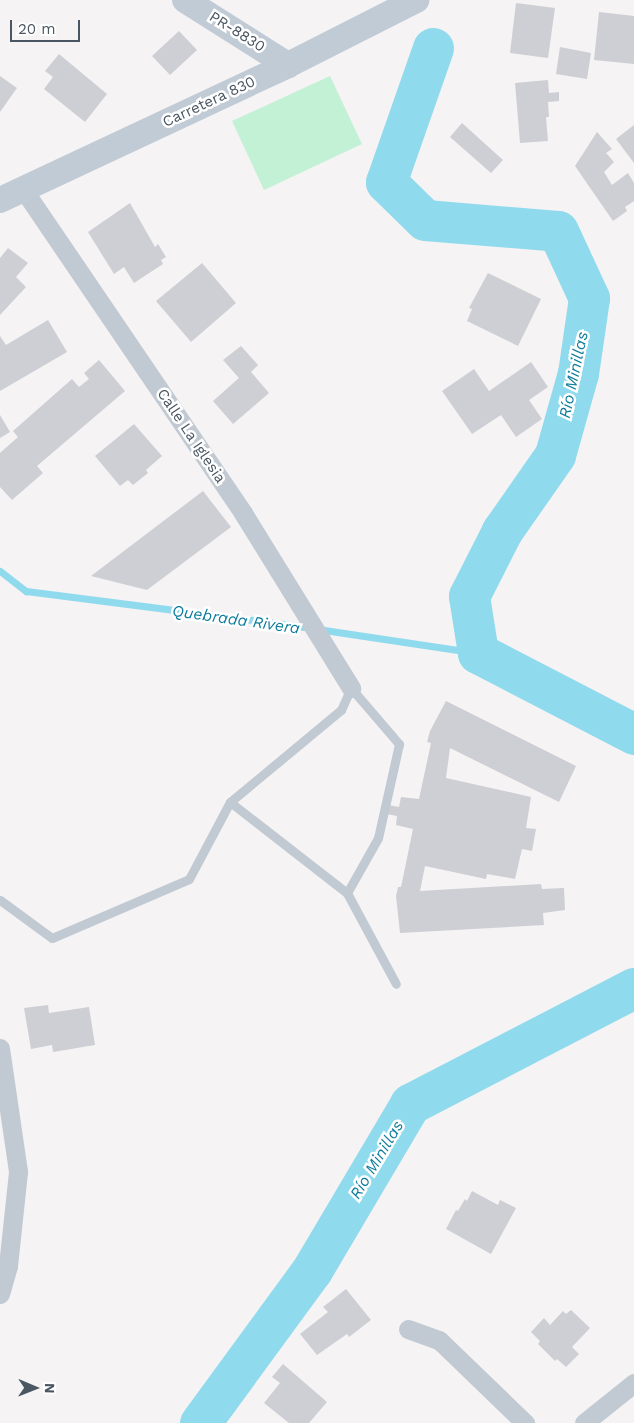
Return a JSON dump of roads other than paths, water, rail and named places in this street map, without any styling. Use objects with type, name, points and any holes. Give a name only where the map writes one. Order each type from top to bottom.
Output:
[{"type":"street","name":"PR-8830","points":[[186,0],[288,65]]},
{"type":"street","name":"Carretera 830","points":[[0,200],[288,65],[416,0]]},
{"type":"street","name":"Calle La Iglesia","points":[[23,189],[244,513],[351,688]]},
{"type":"street","points":[[0,1048],[18,1172],[8,1266],[0,1294]]},
{"type":"street","points":[[408,1329],[439,1340],[525,1423]]},
{"type":"street","points":[[584,1423],[634,1383]]},
{"type":"lane","points":[[0,900],[52,938],[189,879],[230,802],[341,710],[351,688],[399,744],[378,838],[348,893]]},
{"type":"lane","points":[[230,802],[348,893],[396,984]]},
{"type":"waterway","name":"Río Minillas","points":[[433,48],[386,182],[425,220],[558,231],[589,298],[578,373],[555,455],[502,531],[469,596],[478,653],[634,734]]},
{"type":"waterway","name":"Quebrada Rivera","points":[[0,571],[26,591],[277,623],[478,653]]},
{"type":"waterway","name":"Río Minillas","points":[[200,1423],[312,1270],[410,1104],[634,988]]}]
